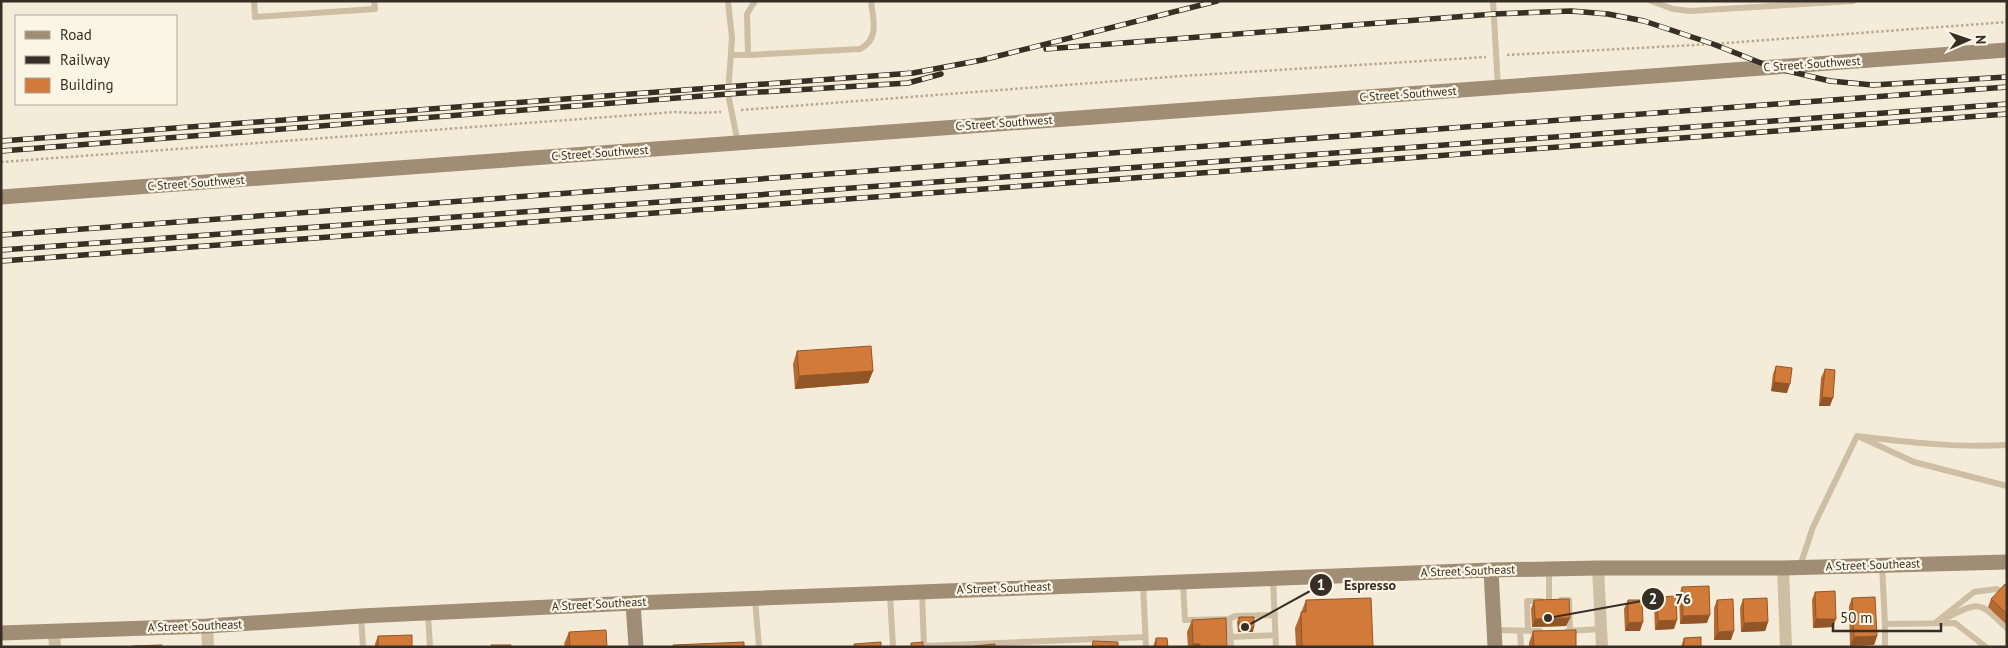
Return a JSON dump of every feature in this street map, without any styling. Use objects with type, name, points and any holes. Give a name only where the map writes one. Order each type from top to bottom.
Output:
[{"type":"main road","name":"C Street Southwest","points":[[1,197],[2007,50]]},
{"type":"main road","name":"A Street Southeast","points":[[1,633],[207,626],[633,602],[1491,570],[1783,568],[2007,562]]},
{"type":"main road","points":[[1491,570],[1495,647]]},
{"type":"main road","points":[[633,602],[636,647]]},
{"type":"street","points":[[1598,568],[1602,647]]},
{"type":"street","points":[[1783,568],[1786,647]]},
{"type":"street","points":[[207,626],[208,647]]},
{"type":"street","points":[[54,631],[55,647]]},
{"type":"lane","points":[[254,1],[255,16],[375,9],[374,1]]},
{"type":"lane","points":[[728,1],[732,29],[728,94],[738,143]]},
{"type":"lane","points":[[748,55],[747,14],[755,1]]},
{"type":"lane","points":[[731,56],[860,49],[866,46],[874,35],[871,1]]},
{"type":"lane","points":[[1493,1],[1498,87]]},
{"type":"lane","points":[[1651,1],[1673,9],[1690,11],[1853,1]]},
{"type":"lane","points":[[1856,436],[1980,447],[2007,445]]},
{"type":"lane","points":[[1856,436],[1914,462],[2007,486]]},
{"type":"lane","points":[[1799,567],[1813,527],[1856,436]]},
{"type":"lane","points":[[1882,565],[1885,647]]},
{"type":"lane","points":[[1549,569],[1549,608]]},
{"type":"lane","points":[[1273,578],[1276,647]]},
{"type":"lane","points":[[1183,582],[1185,620],[1274,615]]},
{"type":"lane","points":[[1143,583],[1146,647]]},
{"type":"lane","points":[[1935,623],[1974,592],[1998,589],[2007,595]]},
{"type":"lane","points":[[922,592],[924,647],[1145,637]]},
{"type":"lane","points":[[890,593],[893,647]]},
{"type":"lane","points":[[752,647],[759,647],[755,598]]},
{"type":"lane","points":[[1528,631],[1527,602],[1549,600],[1569,600],[1567,630],[1600,629]]},
{"type":"lane","points":[[1935,623],[1973,605],[1984,607],[2007,628]]},
{"type":"lane","points":[[428,613],[430,647]]},
{"type":"lane","points":[[361,616],[363,647]]},
{"type":"lane","points":[[1229,618],[1231,647]]},
{"type":"lane","points":[[1885,624],[1955,623],[1986,647]]},
{"type":"lane","points":[[1494,630],[1550,631]]},
{"type":"lane","points":[[1520,630],[1521,647]]},
{"type":"lane","points":[[1230,637],[1275,635]]},
{"type":"path","points":[[1513,55],[1723,43],[2007,22]]},
{"type":"path","points":[[760,109],[1182,76],[1480,57]]},
{"type":"path","points":[[1,162],[665,112],[707,113]]},
{"type":"building","points":[[871,346],[873,371],[799,376],[797,351]]},
{"type":"building","points":[[1776,366],[1792,368],[1790,384],[1774,382]]},
{"type":"building","points":[[1825,369],[1835,370],[1833,398],[1822,397]]},
{"type":"building","points":[[2005,584],[2007,585],[2007,614],[1991,599]]},
{"type":"building","points":[[1709,586],[1710,615],[1683,616],[1682,587]]},
{"type":"building","points":[[1835,591],[1836,619],[1816,619],[1815,592]]},
{"type":"building","points":[[1676,596],[1677,620],[1658,621],[1657,597]]},
{"type":"building","points":[[1875,597],[1877,636],[1854,637],[1852,598]]},
{"type":"building","points":[[1371,598],[1373,647],[1302,647],[1301,612],[1306,612],[1306,600]]},
{"type":"building","points":[[1767,598],[1768,622],[1744,623],[1743,599]]},
{"type":"building","points":[[1569,599],[1570,618],[1535,619],[1534,600]]},
{"type":"building","points":[[1733,599],[1734,631],[1718,632],[1717,600]]},
{"type":"building","points":[[1628,600],[1642,600],[1643,622],[1628,623]]},
{"type":"building","points":[[1239,617],[1254,617],[1254,627],[1239,628]]},
{"type":"building","points":[[1226,618],[1227,647],[1200,647],[1200,644],[1193,644],[1192,620]]},
{"type":"building","points":[[606,630],[607,647],[570,647],[569,632]]},
{"type":"building","points":[[1576,630],[1576,647],[1534,647],[1533,631]]},
{"type":"building","points":[[412,635],[412,647],[378,647],[378,636]]},
{"type":"building","points":[[1701,637],[1701,647],[1684,647],[1684,638]]},
{"type":"building","points":[[1156,638],[1167,638],[1168,647],[1156,647]]},
{"type":"building","points":[[1093,641],[1118,642],[1118,647],[1092,647]]},
{"type":"building","points":[[744,642],[744,647],[673,647],[673,645]]},
{"type":"building","points":[[881,642],[881,647],[854,647],[854,644]]},
{"type":"building","points":[[923,642],[923,647],[911,647],[911,643]]},
{"type":"building","points":[[995,644],[995,647],[974,647],[974,646]]},
{"type":"building","points":[[162,645],[162,647],[132,647],[132,646]]},
{"type":"building","points":[[491,645],[511,645],[511,647],[491,647]]},
{"type":"railway","points":[[1,141],[913,73],[982,60],[1217,1]]},
{"type":"railway","points":[[1046,49],[1494,14],[1571,11],[1608,14],[1644,21],[1713,44],[1771,67],[1830,81],[1873,85],[2007,77]]},
{"type":"railway","points":[[1,151],[728,94],[908,83],[941,74]]},
{"type":"railway","points":[[1,235],[2007,87]]},
{"type":"railway","points":[[1,250],[2007,104]]},
{"type":"railway","points":[[1,261],[2007,114]]},
{"type":"place","name":"76","points":[[1548,618]]},
{"type":"place","name":"Espresso","points":[[1245,627]]}]
